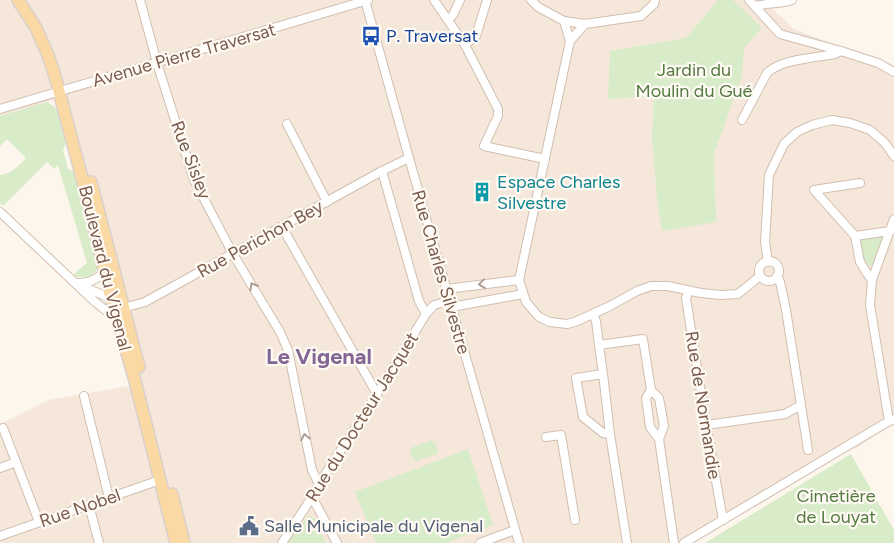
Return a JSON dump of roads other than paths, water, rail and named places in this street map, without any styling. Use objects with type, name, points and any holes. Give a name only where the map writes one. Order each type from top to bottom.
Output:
[{"type":"main road","name":"Boulevard du Vigenal","points":[[18,0],[36,28],[63,90],[123,308],[184,543]]},
{"type":"main road","name":"Boulevard du Vigenal","points":[[27,0],[42,25],[57,60],[110,298],[134,377],[176,543]]},
{"type":"street","name":"Rue Sisley","points":[[140,0],[157,63],[194,180],[233,254],[280,332],[288,350],[312,470],[319,484]]},
{"type":"street","name":"Avenue Pierre Traversat","points":[[0,109],[366,0]]},
{"type":"street","name":"Rue Charles Silvestre","points":[[366,0],[450,304],[519,543]]},
{"type":"street","points":[[434,0],[465,45],[498,109],[498,116],[484,146],[545,159]]},
{"type":"street","points":[[448,20],[453,16],[460,0]]},
{"type":"street","points":[[465,45],[476,36],[487,0]]},
{"type":"street","points":[[531,0],[538,7],[564,22],[585,24],[641,16],[652,1]]},
{"type":"street","points":[[752,3],[784,3],[792,0]]},
{"type":"street","points":[[752,3],[780,34],[878,63],[894,72]]},
{"type":"street","points":[[564,22],[570,42]]},
{"type":"street","points":[[585,24],[570,42],[519,280],[526,302],[539,316],[550,322],[567,324],[593,314],[637,291],[651,286],[668,286],[721,295],[738,294],[760,276]]},
{"type":"street","points":[[742,120],[767,73],[772,68],[782,63],[835,54],[841,51]]},
{"type":"street","points":[[768,262],[765,242],[769,175],[784,144],[797,132],[812,125],[832,120],[850,123],[870,130],[885,143],[894,156]]},
{"type":"street","points":[[288,124],[327,202]]},
{"type":"street","name":"Rue Perichon Bey","points":[[123,308],[145,302],[382,171],[409,158]]},
{"type":"street","points":[[382,171],[419,302],[426,314]]},
{"type":"street","points":[[860,183],[814,190],[855,236],[860,262],[872,280]]},
{"type":"street","points":[[0,212],[93,300],[117,320]]},
{"type":"street","points":[[684,543],[892,420],[870,305],[872,280],[894,219]]},
{"type":"street","points":[[282,227],[377,394]]},
{"type":"street","points":[[855,236],[890,230]]},
{"type":"street","points":[[777,276],[769,281],[763,280],[759,270],[763,264],[768,262],[774,263],[778,268],[777,276],[786,310],[808,450]]},
{"type":"street","points":[[75,283],[88,283],[96,279],[102,274],[103,265]]},
{"type":"street","points":[[446,289],[519,280]]},
{"type":"street","points":[[75,283],[110,298],[123,308]]},
{"type":"street","name":"Rue de Normandie","points":[[689,291],[686,298],[723,520]]},
{"type":"street","name":"Rue du Docteur Jacquet","points":[[282,543],[426,314],[434,305],[523,294]]},
{"type":"street","points":[[593,314],[600,345],[610,434],[627,543]]},
{"type":"street","points":[[600,345],[642,339],[651,390],[659,398],[664,426],[659,439]]},
{"type":"street","points":[[603,374],[576,378],[583,417],[603,433],[610,434]]},
{"type":"street","points":[[651,390],[646,398],[650,427],[659,439],[674,543]]},
{"type":"street","points":[[84,396],[109,498]]},
{"type":"street","points":[[706,425],[785,414],[801,405]]},
{"type":"street","points":[[3,428],[39,522]]},
{"type":"street","points":[[546,437],[562,435],[575,520]]},
{"type":"street","points":[[0,468],[16,462]]},
{"type":"street","name":"Rue Nobel","points":[[0,536],[160,480]]},
{"type":"street","points":[[312,497],[337,543]]},
{"type":"street","points":[[89,505],[99,543]]},
{"type":"street","points":[[480,543],[515,530]]},
{"type":"place","name":"P. Traversat","points":[[371,36]]},
{"type":"place","name":"Espace Charles Silvestre","points":[[482,192]]},
{"type":"place","name":"Salle Municipale du Vigenal","points":[[249,526]]},
{"type":"district","name":"Le Vigenal","points":[[319,356]]},
{"type":"park label","name":"Jardin du Moulin du Gué","points":[[694,80]]},
{"type":"park label","name":"Cimetière de Louyat","points":[[836,506]]}]
